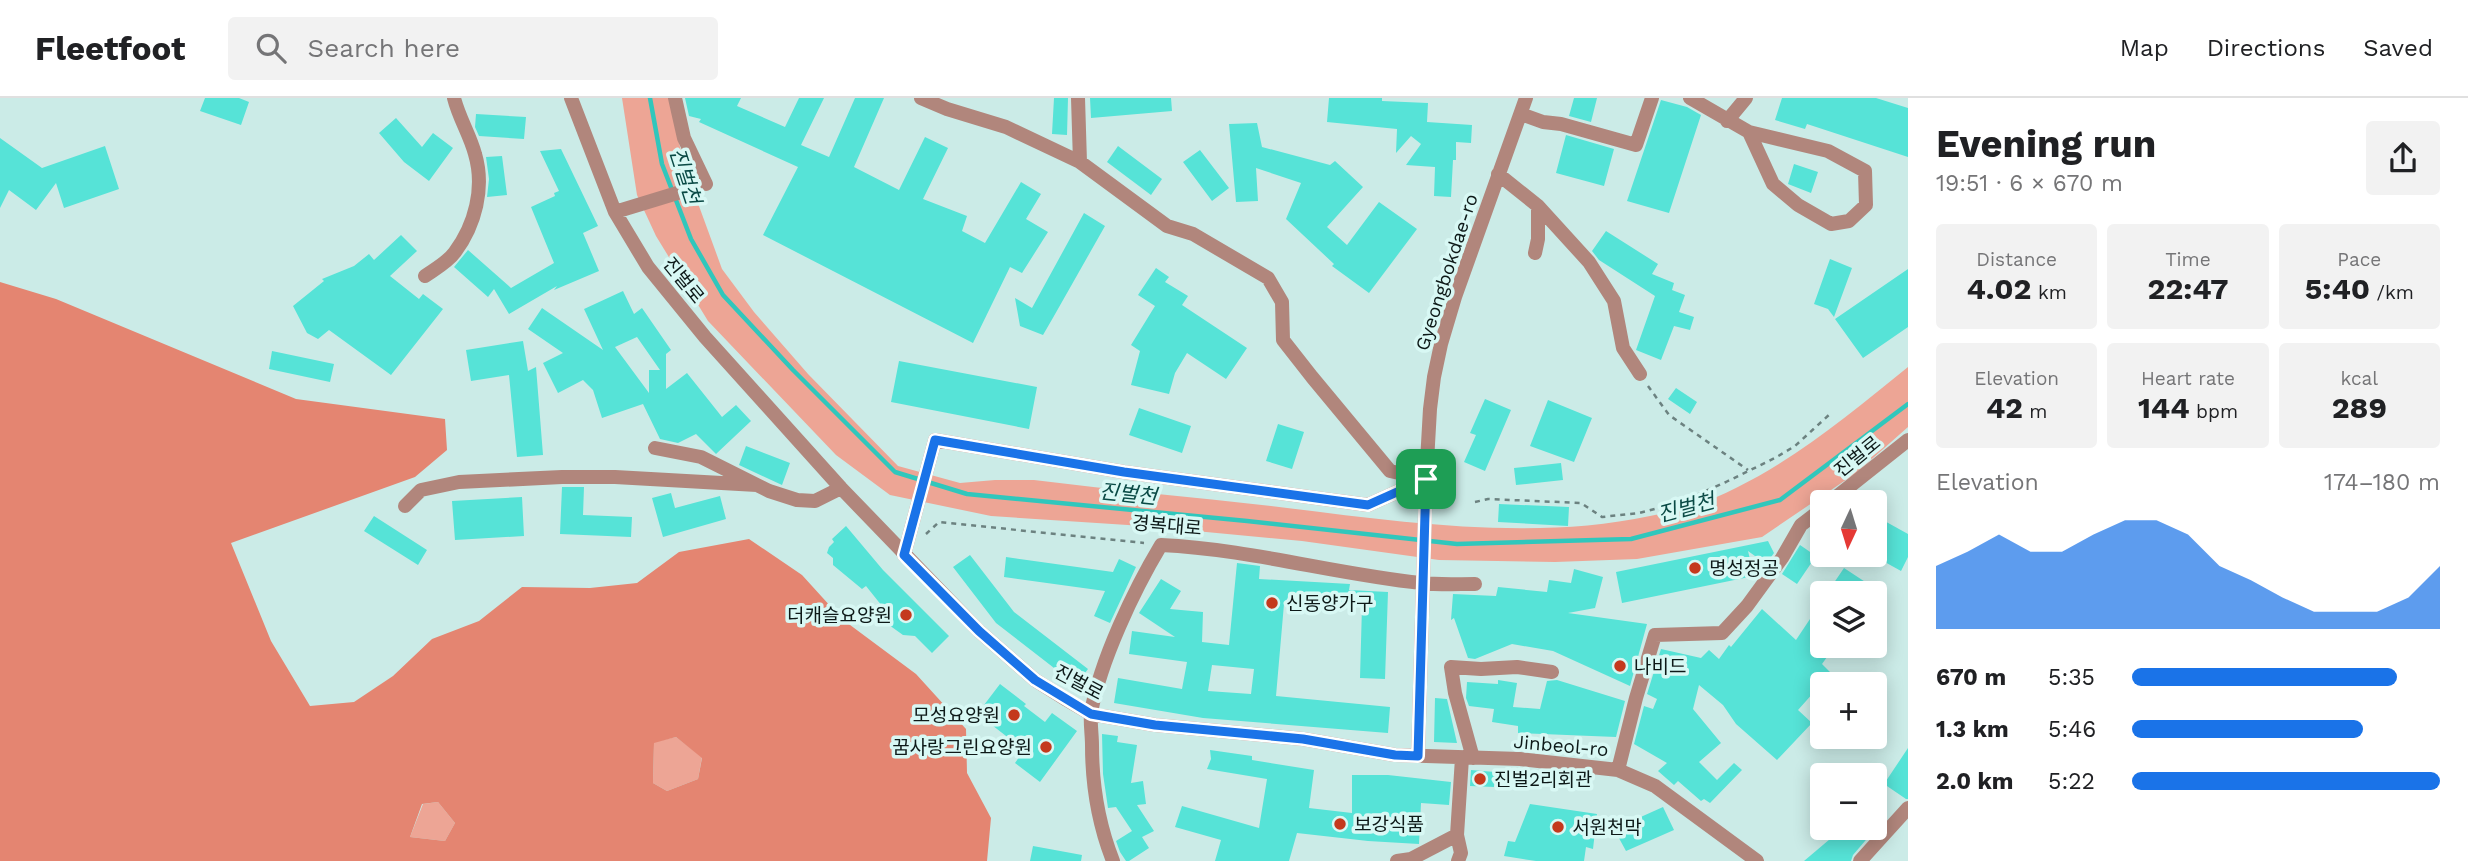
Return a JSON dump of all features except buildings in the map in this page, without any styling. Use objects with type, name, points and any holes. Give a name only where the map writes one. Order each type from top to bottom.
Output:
[{"type":"street","points":[[425,276],[454,254],[473,221],[479,191],[475,155],[454,98]]},
{"type":"street","name":"진벌로","points":[[571,98],[615,212],[648,267],[697,327],[841,488],[979,631],[1035,680],[1091,714],[1155,725],[1303,739],[1395,755],[1418,756]]},
{"type":"street","points":[[615,212],[701,186],[684,138],[675,98]]},
{"type":"street","points":[[921,98],[1006,127],[1080,162],[1167,226],[1193,234],[1268,278],[1282,302],[1283,340],[1312,377],[1390,471],[1426,479]]},
{"type":"street","points":[[1078,98],[1080,162]]},
{"type":"street","name":"Gyeongbokdae-ro","points":[[1418,756],[1430,409],[1441,344],[1526,98]]},
{"type":"street","points":[[1521,114],[1636,145],[1651,98]]},
{"type":"street","points":[[1690,98],[1749,132],[1828,151],[1865,171],[1866,205],[1849,222],[1831,224],[1798,205],[1773,184],[1749,132]]},
{"type":"street","points":[[1727,121],[1746,98]]},
{"type":"street","points":[[1498,174],[1538,206],[1589,262],[1614,301],[1623,348],[1640,374]]},
{"type":"street","points":[[1535,253],[1538,239],[1538,206]]},
{"type":"street","points":[[904,555],[935,440],[1124,472],[1368,505],[1426,479]]},
{"type":"street","name":"진벌로","points":[[1845,490],[1908,440]]},
{"type":"street","points":[[655,448],[701,457],[757,485],[797,500],[815,501],[841,488]]},
{"type":"street","points":[[405,506],[421,490],[459,482],[589,477],[757,485]]},
{"type":"street","points":[[1618,770],[1655,635],[1721,634],[1747,606],[1782,558],[1801,525],[1810,518]]},
{"type":"street","points":[[1113,861],[1099,820],[1093,786],[1091,714],[1107,658],[1128,607],[1161,545]]},
{"type":"street","name":"경복대로","points":[[1161,545],[1205,547],[1358,574],[1475,584]]},
{"type":"street","points":[[1464,858],[1457,835],[1467,758],[1451,667],[1517,667],[1552,672]]},
{"type":"street","name":"Jinbeol-ro","points":[[1418,756],[1520,759],[1618,770],[1655,786],[1757,861]]},
{"type":"street","points":[[1860,861],[1908,808]]},
{"type":"street","points":[[1397,861],[1411,859],[1457,835]]},
{"type":"path","points":[[1640,374],[1669,415],[1748,470]]},
{"type":"path","points":[[1475,502],[1488,499],[1581,503],[1602,517],[1639,513],[1681,502],[1726,482],[1795,446],[1832,413]]},
{"type":"path","name":"경복대로","points":[[911,527],[925,535],[939,522],[1161,545]]},
{"type":"shaded area","points":[[622,98],[669,98],[684,165],[722,269],[754,312],[808,374],[898,466],[960,483],[1034,480],[1413,523],[1557,528],[1604,524],[1676,511],[1721,495],[1805,446],[1908,367],[1908,427],[1856,473],[1831,490],[1810,490],[1810,504],[1762,537],[1637,559],[1555,562],[1439,560],[1302,541],[1143,526],[991,516],[890,495],[836,455],[708,321],[656,236],[637,195]]},
{"type":"shaded area","points":[[0,282],[56,299],[296,399],[445,419],[447,450],[415,477],[231,543],[271,641],[310,706],[354,702],[393,676],[432,639],[479,621],[522,587],[590,588],[637,583],[679,552],[749,539],[802,575],[842,619],[916,674],[966,729],[967,773],[991,818],[987,861],[0,861]],"holes":[[[676,737],[702,758],[698,779],[667,791],[653,783],[654,743]],[[438,802],[455,823],[445,841],[410,837],[422,804]]]},
{"type":"shaded area","points":[[676,737],[702,757],[698,779],[667,791],[653,783],[654,742]]},
{"type":"shaded area","points":[[438,802],[455,823],[445,841],[410,837],[423,804]]},
{"type":"waterway","name":"진벌천","points":[[650,98],[662,164],[691,239],[723,295],[895,472],[967,494],[1457,544],[1631,539],[1780,500],[1908,404]]},
{"type":"place","name":"명성정공","points":[[1695,568]]},
{"type":"place","name":"신동양가구","points":[[1272,603]]},
{"type":"place","name":"더캐슬요양원","points":[[906,615]]},
{"type":"place","name":"나비드","points":[[1620,666]]},
{"type":"place","name":"모성요양원","points":[[1014,715]]},
{"type":"place","name":"꿈사랑그린요양원","points":[[1046,747]]},
{"type":"place","name":"진벌2리회관","points":[[1480,779]]},
{"type":"place","name":"보강식품","points":[[1340,824]]},
{"type":"place","name":"서원천막","points":[[1558,827]]},
{"type":"route","points":[[935,440],[1124,472],[1368,505],[1426,479],[1418,756],[1395,755],[1303,739],[1155,725],[1091,714],[1035,680],[979,631],[904,555],[935,440]]}]
